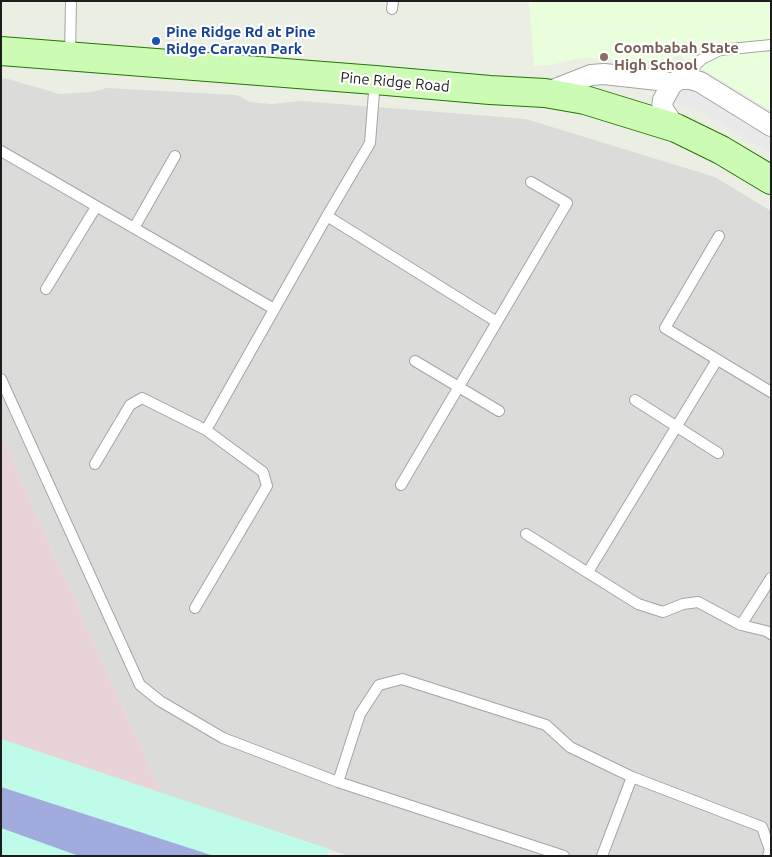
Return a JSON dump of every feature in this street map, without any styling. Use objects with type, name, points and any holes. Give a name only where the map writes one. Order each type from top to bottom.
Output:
[{"type":"street","name":"Pine Ridge Road","points":[[1,51],[545,93],[612,107],[676,128],[721,150],[771,180]]},
{"type":"street","points":[[545,93],[591,75],[604,74],[676,82],[690,79],[700,82],[771,126]]},
{"type":"street","points":[[676,82],[663,100],[662,108],[676,128]]},
{"type":"lane","points":[[70,56],[71,1]]},
{"type":"lane","points":[[676,82],[702,59],[720,50],[771,45]]},
{"type":"lane","points":[[206,430],[370,143],[375,80]]},
{"type":"lane","points":[[1,151],[274,309]]},
{"type":"lane","points":[[134,228],[175,156]]},
{"type":"lane","points":[[402,485],[567,203],[532,182]]},
{"type":"lane","points":[[46,289],[96,207]]},
{"type":"lane","points":[[327,216],[496,322]]},
{"type":"lane","points":[[719,236],[665,328],[771,392]]},
{"type":"lane","points":[[588,572],[717,360]]},
{"type":"lane","points":[[415,361],[499,411]]},
{"type":"lane","points":[[1,378],[140,685],[160,701],[223,738],[338,782],[564,856]]},
{"type":"lane","points":[[95,464],[130,405],[142,398],[206,430],[263,472],[267,486],[195,608]]},
{"type":"lane","points":[[635,400],[718,453]]},
{"type":"lane","points":[[526,534],[638,604],[663,612],[683,604],[698,602],[741,626],[766,631],[771,634]]},
{"type":"lane","points":[[741,626],[771,578]]},
{"type":"lane","points":[[338,782],[360,714],[379,685],[402,679],[546,725],[570,747],[632,777],[762,827],[770,850],[768,856]]},
{"type":"lane","points":[[602,856],[632,777]]},
{"type":"shaded area","name":"Coombabah State High School","points":[[529,1],[771,1],[771,111],[679,55],[664,61],[581,58],[550,65],[534,66]]},
{"type":"shaded area","points":[[695,65],[771,111],[771,154],[701,112],[674,103]]},
{"type":"shaded area","points":[[1,78],[60,94],[91,92],[107,88],[237,95],[250,102],[271,104],[302,101],[526,119],[715,177],[771,211],[771,856],[349,856],[162,794],[1,435]]},
{"type":"shaded area","points":[[1,435],[162,794],[1,739]]},
{"type":"shaded area","points":[[1,739],[329,849],[327,856],[1,855]]},
{"type":"shaded area","points":[[1,787],[214,856],[79,856],[1,828]]},
{"type":"place","name":"Pine Ridge Rd at Pine Ridge Caravan Park","points":[[156,41]]},
{"type":"place","name":"Coombabah State High School","points":[[604,57]]}]
